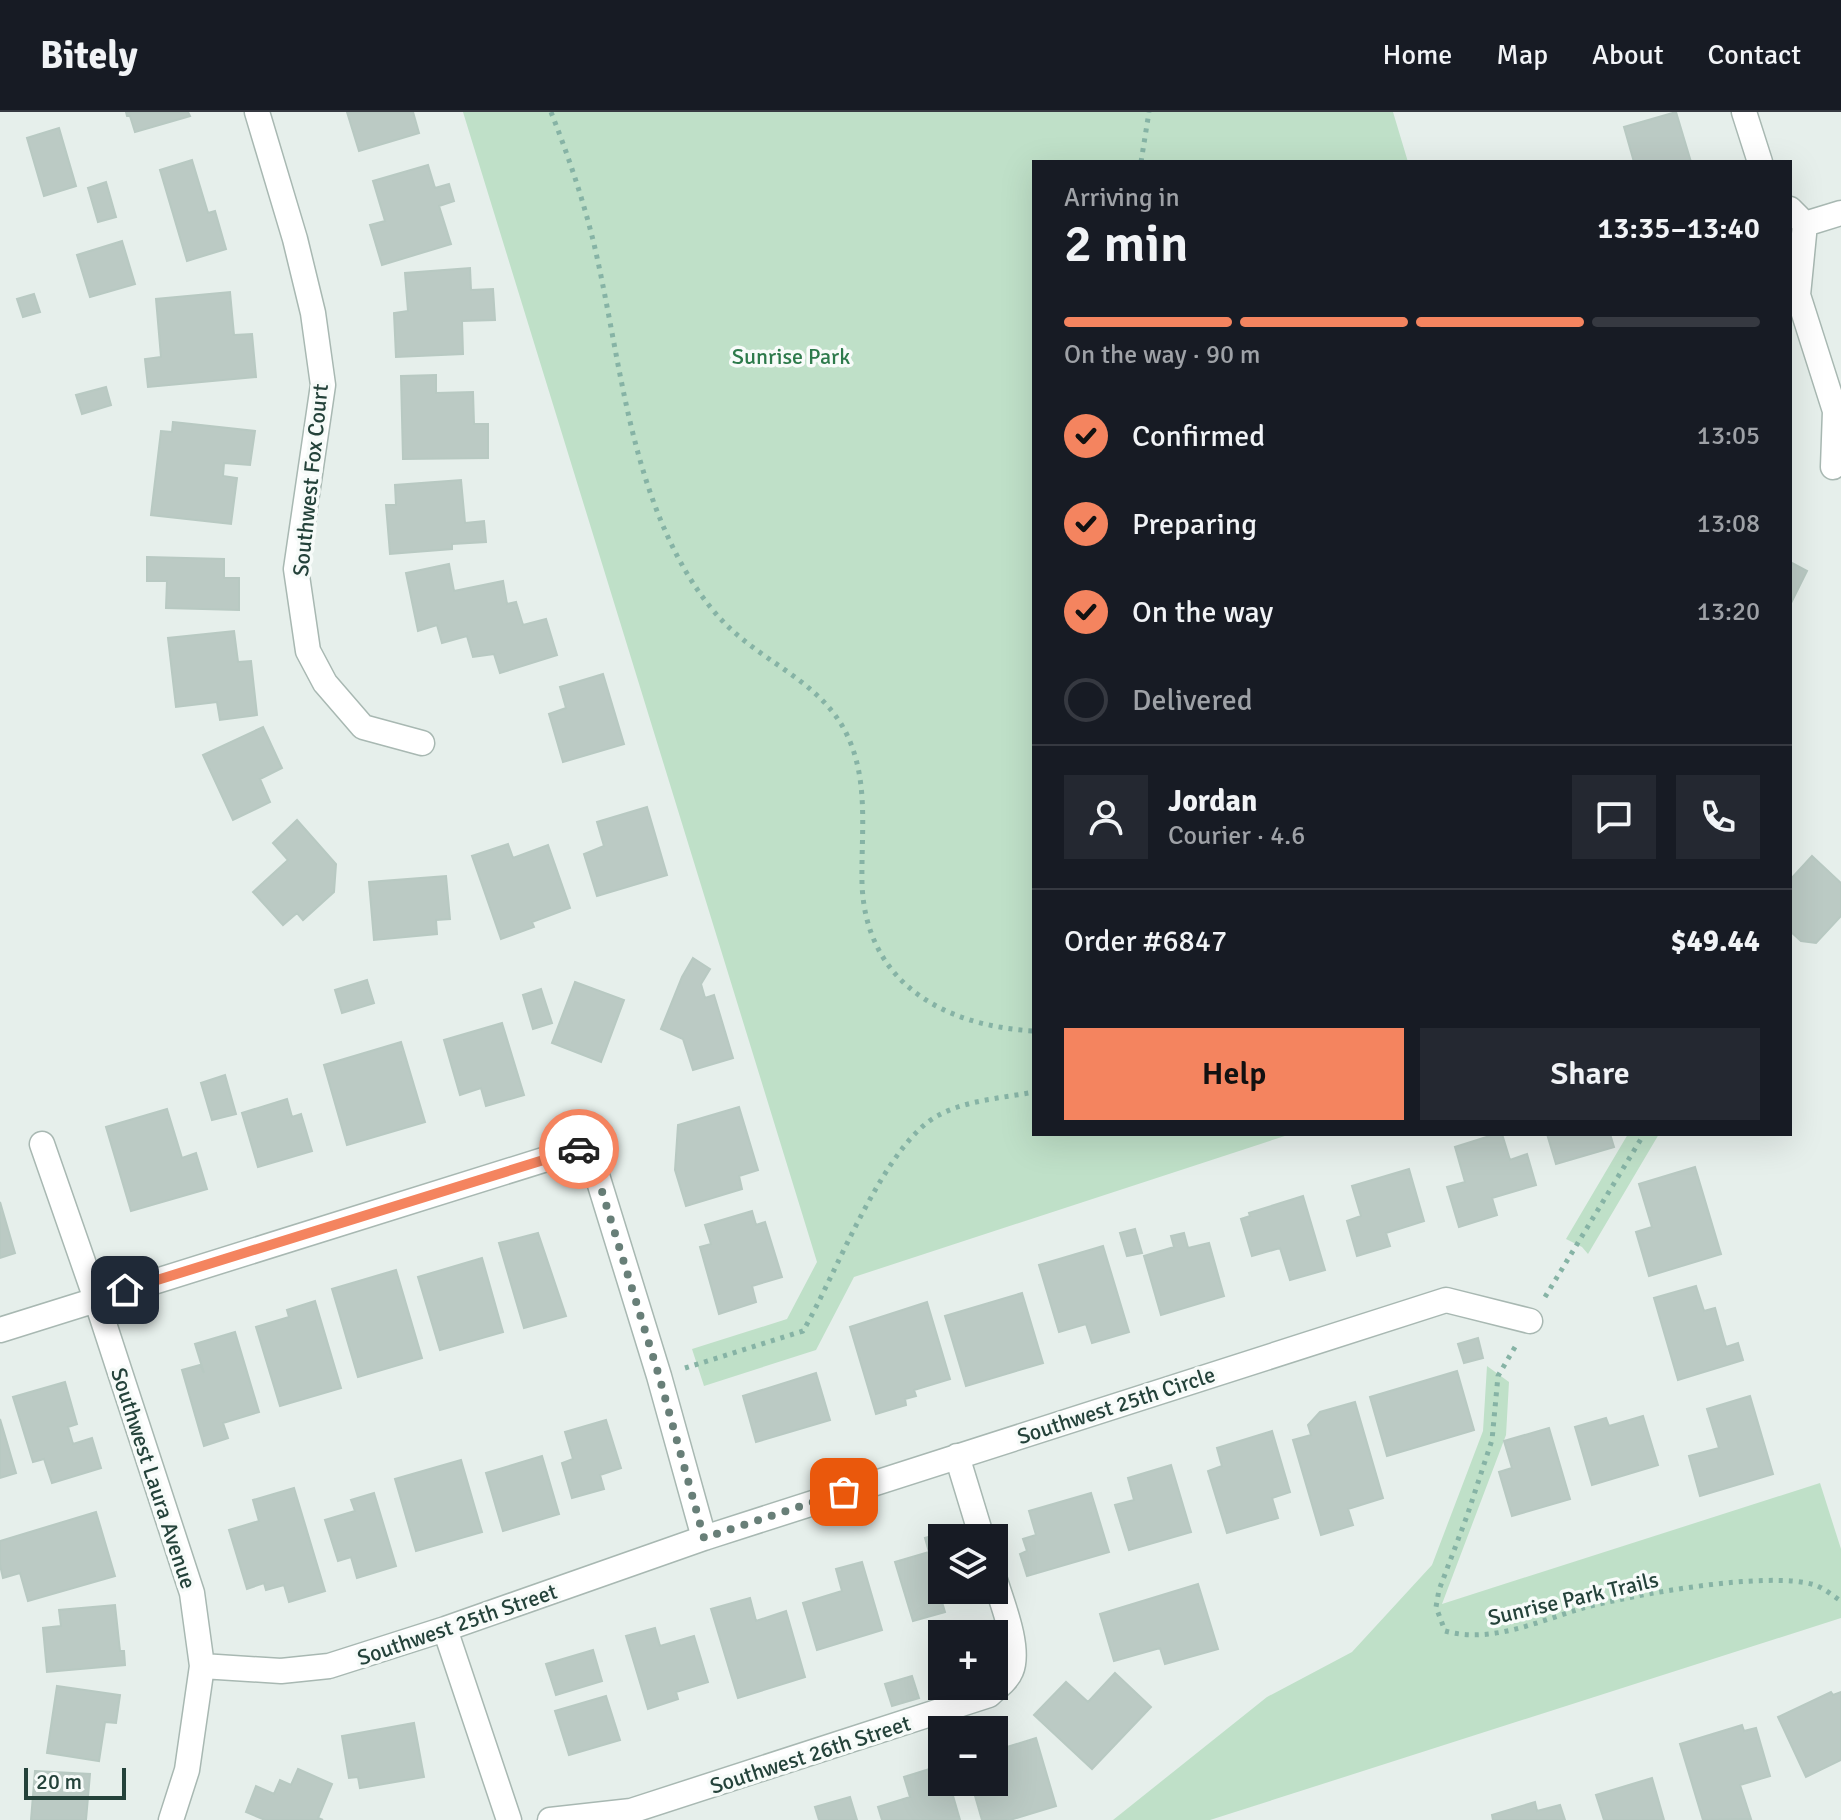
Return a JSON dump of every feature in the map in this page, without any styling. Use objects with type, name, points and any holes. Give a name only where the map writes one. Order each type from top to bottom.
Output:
[{"type":"street","name":"Southwest Fox Court","points":[[257,112],[295,239],[313,313],[323,385],[296,569],[308,651],[325,683],[363,727],[422,743]]},
{"type":"street","points":[[1744,112],[1759,160]]},
{"type":"street","points":[[1833,467],[1835,411],[1798,295],[1797,217],[1841,213]]},
{"type":"street","name":"Southwest Laura Avenue","points":[[42,1144],[192,1593],[202,1666],[187,1770],[171,1820]]},
{"type":"street","points":[[0,1330],[588,1146],[659,1376],[704,1538]]},
{"type":"street","name":"Southwest 25th Circle","points":[[704,1538],[1446,1300],[1530,1321]]},
{"type":"street","points":[[957,1456],[978,1524]]},
{"type":"street","name":"Southwest 25th Street","points":[[202,1666],[281,1671],[329,1666],[445,1629],[704,1538]]},
{"type":"street","name":"Southwest 26th Street","points":[[550,1820],[631,1811],[989,1695],[1012,1670],[1014,1653],[1002,1604]]},
{"type":"street","points":[[445,1629],[509,1820]]},
{"type":"path","points":[[551,112],[576,179],[588,224],[638,455],[670,541],[690,578],[714,611],[737,635],[814,690],[843,728],[852,748],[862,791],[864,899],[880,954],[910,989],[931,1004],[974,1021],[1032,1031]]},
{"type":"path","points":[[1141,160],[1149,112]]},
{"type":"path","points":[[659,1376],[803,1331],[889,1167],[914,1135],[939,1115],[953,1109],[1032,1092]]},
{"type":"path","points":[[1530,1321],[1643,1136]]},
{"type":"path","name":"Sunrise Park Trails","points":[[1530,1321],[1498,1376],[1492,1440],[1439,1590],[1436,1607],[1445,1631],[1466,1637],[1486,1634],[1587,1607],[1705,1585],[1782,1581],[1816,1585],[1841,1601]]},
{"type":"green space","name":"Sunrise Park","points":[[463,112],[1393,112],[1407,160],[1032,160],[1032,1136],[1285,1136],[854,1277],[816,1350],[704,1386],[692,1349],[787,1319],[817,1262]]},
{"type":"green space","points":[[1627,1136],[1658,1136],[1588,1254],[1582,1247],[1566,1239]]},
{"type":"green space","points":[[1487,1366],[1509,1382],[1506,1435],[1442,1604],[1820,1483],[1841,1549],[1841,1618],[1210,1820],[1113,1820],[1267,1697],[1352,1652],[1432,1565],[1483,1431]]},
{"type":"building","points":[[126,112],[188,112],[190,116],[135,132]]},
{"type":"building","points":[[347,112],[413,112],[419,133],[359,151]]},
{"type":"building","points":[[1676,112],[1690,160],[1633,160],[1624,127]]},
{"type":"building","points":[[59,128],[76,186],[44,196],[27,138]]},
{"type":"building","points":[[192,160],[208,213],[215,211],[226,249],[187,261],[160,170]]},
{"type":"building","points":[[428,165],[435,188],[449,184],[454,201],[439,206],[451,244],[382,265],[370,225],[385,221],[373,181]]},
{"type":"building","points":[[106,182],[116,217],[98,222],[88,188]]},
{"type":"building","points":[[122,241],[135,284],[90,297],[77,255]]},
{"type":"building","points":[[470,268],[471,290],[493,289],[495,320],[462,321],[463,354],[396,357],[394,313],[408,311],[405,273]]},
{"type":"building","points":[[230,292],[234,335],[252,334],[256,377],[148,387],[145,359],[161,357],[156,299]]},
{"type":"building","points":[[34,294],[40,312],[23,317],[17,299]]},
{"type":"building","points":[[436,375],[436,393],[473,392],[474,424],[488,424],[488,458],[403,459],[401,376]]},
{"type":"building","points":[[106,387],[111,405],[82,414],[76,395]]},
{"type":"building","points":[[173,422],[255,431],[250,465],[224,463],[223,476],[237,478],[231,524],[151,515],[161,431],[172,432]]},
{"type":"building","points":[[461,480],[465,523],[484,521],[486,542],[452,544],[452,549],[390,554],[386,505],[396,505],[395,485]]},
{"type":"building","points":[[147,557],[224,559],[224,578],[239,578],[239,610],[166,608],[167,581],[147,581]]},
{"type":"building","points":[[1792,563],[1807,571],[1792,601]]},
{"type":"building","points":[[449,564],[454,591],[503,581],[507,604],[516,602],[523,625],[546,619],[557,655],[500,673],[494,654],[473,657],[467,636],[442,643],[437,625],[418,631],[406,573]]},
{"type":"building","points":[[234,631],[238,662],[251,661],[257,715],[220,720],[217,702],[176,707],[168,638]]},
{"type":"building","points":[[603,674],[624,744],[563,762],[549,714],[566,708],[560,687]]},
{"type":"building","points":[[263,727],[282,768],[260,779],[270,802],[233,820],[203,755]]},
{"type":"building","points":[[647,807],[667,875],[597,896],[584,854],[604,846],[597,822]]},
{"type":"building","points":[[297,820],[336,864],[334,892],[303,920],[297,913],[283,925],[253,892],[288,860],[273,843]]},
{"type":"building","points":[[508,844],[513,858],[548,845],[570,908],[532,922],[534,927],[501,939],[472,856]]},
{"type":"building","points":[[1812,856],[1841,883],[1841,916],[1816,943],[1801,941],[1792,933],[1792,878]]},
{"type":"building","points":[[446,876],[450,919],[436,920],[437,934],[374,940],[369,882]]},
{"type":"building","points":[[693,958],[710,969],[701,984],[705,998],[714,995],[733,1058],[693,1070],[683,1039],[661,1029]]},
{"type":"building","points":[[367,980],[374,1003],[342,1013],[335,990]]},
{"type":"building","points":[[575,982],[624,1000],[601,1062],[552,1043]]},
{"type":"building","points":[[541,989],[552,1023],[533,1029],[523,995]]},
{"type":"building","points":[[502,1023],[524,1095],[486,1106],[481,1088],[460,1095],[444,1040]]},
{"type":"building","points":[[401,1042],[425,1122],[347,1145],[324,1065]]},
{"type":"building","points":[[225,1075],[236,1114],[212,1120],[201,1083]]},
{"type":"building","points":[[287,1099],[292,1117],[301,1114],[312,1151],[258,1167],[242,1113]]},
{"type":"building","points":[[739,1107],[758,1170],[739,1176],[742,1189],[686,1206],[675,1170],[678,1125]]},
{"type":"building","points":[[167,1109],[182,1158],[196,1153],[207,1189],[131,1211],[106,1127]]},
{"type":"building","points":[[1490,1136],[1503,1136],[1510,1160],[1527,1154],[1536,1185],[1492,1198],[1497,1215],[1459,1227],[1447,1187],[1465,1182],[1455,1147]]},
{"type":"building","points":[[1548,1136],[1611,1136],[1614,1147],[1556,1164]]},
{"type":"building","points":[[1695,1167],[1721,1254],[1649,1276],[1636,1232],[1652,1227],[1639,1184]]},
{"type":"building","points":[[1409,1169],[1424,1221],[1386,1233],[1390,1246],[1357,1256],[1347,1221],[1361,1216],[1352,1186]]},
{"type":"building","points":[[1303,1196],[1325,1270],[1290,1280],[1280,1248],[1252,1256],[1241,1219],[1250,1216],[1249,1213]]},
{"type":"building","points":[[0,1202],[15,1253],[0,1258]]},
{"type":"building","points":[[752,1211],[756,1225],[765,1222],[782,1277],[752,1286],[756,1302],[719,1314],[700,1247],[711,1244],[705,1225]]},
{"type":"building","points":[[1135,1229],[1142,1253],[1127,1256],[1120,1233]]},
{"type":"building","points":[[538,1233],[566,1316],[524,1328],[499,1243]]},
{"type":"building","points":[[1184,1233],[1188,1248],[1209,1243],[1224,1296],[1161,1315],[1144,1256],[1174,1247],[1171,1236]]},
{"type":"building","points":[[1103,1246],[1129,1332],[1092,1343],[1086,1324],[1059,1332],[1039,1265]]},
{"type":"building","points":[[482,1258],[503,1332],[440,1350],[418,1277]]},
{"type":"building","points":[[396,1270],[422,1358],[358,1377],[332,1289]]},
{"type":"building","points":[[1696,1286],[1704,1311],[1715,1308],[1726,1347],[1738,1343],[1743,1360],[1678,1380],[1654,1298]]},
{"type":"building","points":[[1022,1293],[1043,1363],[966,1386],[945,1316]]},
{"type":"building","points":[[315,1301],[341,1388],[280,1406],[256,1327],[289,1317],[287,1310]]},
{"type":"building","points":[[927,1302],[950,1379],[914,1390],[916,1396],[905,1399],[906,1405],[876,1414],[850,1327]]},
{"type":"building","points":[[235,1332],[259,1412],[223,1423],[228,1438],[204,1446],[182,1370],[200,1365],[204,1373],[195,1344]]},
{"type":"building","points":[[1478,1338],[1483,1358],[1464,1363],[1458,1344]]},
{"type":"building","points":[[1457,1371],[1474,1430],[1387,1456],[1370,1397]]},
{"type":"building","points":[[816,1373],[830,1420],[756,1442],[743,1396]]},
{"type":"building","points":[[65,1382],[77,1424],[68,1427],[73,1444],[92,1438],[101,1468],[52,1483],[44,1459],[33,1462],[13,1397]]},
{"type":"building","points":[[1750,1396],[1773,1474],[1700,1496],[1689,1456],[1719,1448],[1707,1409]]},
{"type":"building","points":[[1355,1402],[1383,1498],[1348,1509],[1353,1525],[1321,1535],[1293,1440],[1311,1435],[1308,1425],[1320,1412]]},
{"type":"building","points":[[1643,1416],[1658,1465],[1592,1485],[1575,1427],[1606,1418],[1609,1426]]},
{"type":"building","points":[[0,1419],[16,1473],[0,1478]]},
{"type":"building","points":[[606,1420],[621,1468],[600,1475],[604,1489],[572,1498],[562,1463],[573,1459],[565,1432]]},
{"type":"building","points":[[1549,1428],[1570,1499],[1512,1516],[1499,1472],[1512,1468],[1504,1441]]},
{"type":"building","points":[[1272,1431],[1290,1492],[1272,1498],[1278,1518],[1227,1533],[1208,1471],[1222,1466],[1217,1448]]},
{"type":"building","points":[[542,1456],[559,1514],[503,1531],[486,1473]]},
{"type":"building","points":[[461,1460],[482,1532],[416,1551],[395,1479]]},
{"type":"building","points":[[1171,1465],[1191,1532],[1129,1550],[1115,1505],[1134,1500],[1128,1478]]},
{"type":"building","points":[[294,1488],[325,1591],[289,1602],[284,1585],[266,1590],[264,1583],[247,1589],[229,1530],[259,1521],[253,1500]]},
{"type":"building","points":[[374,1493],[396,1566],[357,1578],[351,1557],[338,1561],[325,1520],[355,1511],[351,1500]]},
{"type":"building","points":[[1091,1493],[1109,1552],[1027,1576],[1020,1554],[1027,1551],[1023,1539],[1036,1535],[1029,1511]]},
{"type":"building","points":[[96,1512],[115,1576],[28,1601],[20,1573],[3,1578],[0,1541]]},
{"type":"building","points":[[928,1552],[928,1604],[943,1604],[945,1612],[913,1621],[895,1562]]},
{"type":"building","points":[[862,1562],[882,1630],[817,1650],[803,1603],[842,1591],[836,1569]]},
{"type":"building","points":[[1198,1584],[1218,1649],[1165,1664],[1160,1648],[1114,1661],[1100,1614]]},
{"type":"building","points":[[750,1598],[756,1621],[786,1611],[805,1677],[738,1698],[711,1609]]},
{"type":"building","points":[[115,1605],[120,1651],[124,1651],[125,1665],[47,1672],[43,1628],[61,1626],[59,1610]]},
{"type":"building","points":[[655,1628],[660,1646],[694,1636],[708,1682],[676,1692],[678,1699],[648,1709],[626,1636]]},
{"type":"building","points":[[593,1650],[602,1681],[556,1695],[546,1664]]},
{"type":"building","points":[[1115,1673],[1151,1707],[1092,1769],[1034,1715],[1066,1682],[1088,1702]]},
{"type":"building","points":[[912,1676],[919,1698],[892,1706],[885,1684]]},
{"type":"building","points":[[57,1686],[120,1695],[116,1723],[105,1722],[99,1761],[47,1753]]},
{"type":"building","points":[[1831,1692],[1833,1695],[1841,1692],[1841,1760],[1806,1777],[1778,1717]]},
{"type":"building","points":[[606,1696],[620,1740],[569,1755],[555,1711]]},
{"type":"building","points":[[414,1723],[424,1777],[360,1788],[358,1777],[349,1778],[342,1736]]},
{"type":"building","points":[[1742,1725],[1744,1731],[1756,1728],[1770,1776],[1740,1785],[1751,1819],[1703,1820],[1680,1744]]},
{"type":"building","points":[[1036,1738],[1056,1806],[1010,1820],[982,1820],[975,1796],[1008,1796],[1008,1747]]},
{"type":"building","points":[[298,1769],[332,1784],[318,1818],[323,1820],[265,1820],[246,1812],[256,1786],[274,1794],[280,1780],[291,1785]]},
{"type":"building","points":[[928,1769],[928,1796],[953,1796],[960,1820],[882,1820],[878,1807],[910,1797],[904,1777]]},
{"type":"building","points":[[35,1771],[90,1774],[86,1820],[31,1820]]},
{"type":"building","points":[[1652,1778],[1664,1820],[1604,1820],[1596,1795]]},
{"type":"building","points":[[850,1797],[857,1820],[819,1820],[815,1807]]},
{"type":"building","points":[[1535,1802],[1537,1811],[1560,1805],[1565,1820],[1493,1820],[1492,1815]]},
{"type":"way so far","points":[[579,1149],[588,1146],[659,1376],[704,1538],[844,1492]]},
{"type":"route","points":[[125,1290],[579,1149]]}]
